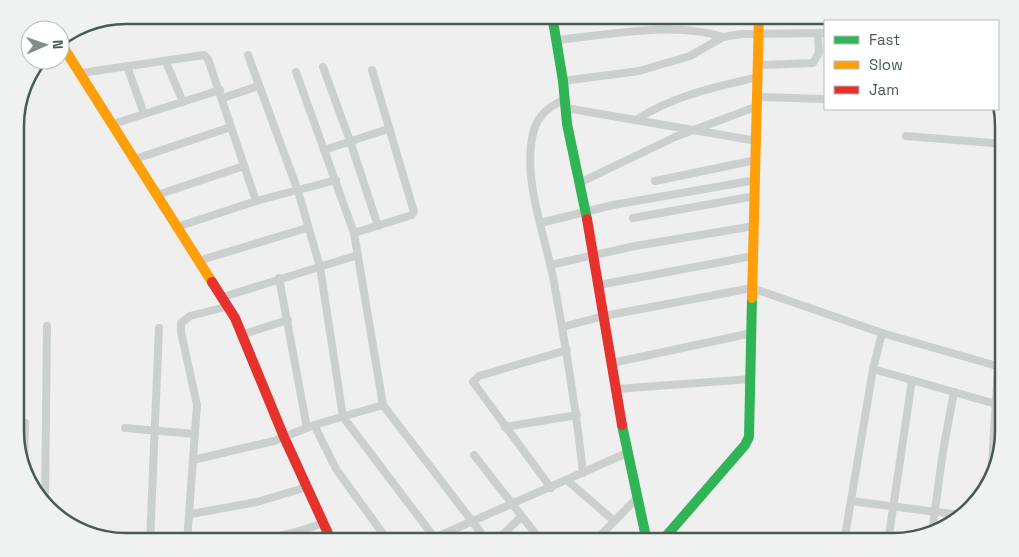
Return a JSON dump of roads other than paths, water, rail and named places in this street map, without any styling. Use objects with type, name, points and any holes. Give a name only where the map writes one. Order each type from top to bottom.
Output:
[{"type":"street","points":[[553,24],[563,81],[567,124],[586,212],[627,453],[645,533]]},
{"type":"street","points":[[669,533],[745,445],[749,437],[760,24]]},
{"type":"street","points":[[556,40],[680,29],[704,31],[722,38]]},
{"type":"street","points":[[563,81],[639,71],[690,56],[722,38],[760,34],[822,33],[819,53],[813,63],[759,65]]},
{"type":"street","points":[[80,73],[204,55],[208,58],[221,94],[230,127],[256,201]]},
{"type":"street","points":[[248,55],[298,191],[307,228],[320,267],[343,417],[431,533]]},
{"type":"street","points":[[70,58],[198,261],[229,306],[244,334],[284,437],[328,533]]},
{"type":"street","points":[[166,62],[183,102]]},
{"type":"street","points":[[127,66],[144,114]]},
{"type":"street","points":[[323,67],[378,226]]},
{"type":"street","points":[[354,232],[412,215],[414,212],[372,70]]},
{"type":"street","points":[[296,72],[354,232],[383,405],[480,533]]},
{"type":"street","points":[[636,120],[654,108],[722,85],[759,77]]},
{"type":"street","points":[[113,124],[183,102],[258,86]]},
{"type":"street","points":[[579,183],[675,136],[758,102],[824,99]]},
{"type":"street","points":[[583,473],[566,350],[540,223],[531,162],[534,130],[546,109],[565,104],[636,120],[757,141]]},
{"type":"street","points":[[135,159],[230,127]]},
{"type":"street","points":[[324,150],[388,129]]},
{"type":"street","points":[[906,136],[995,143]]},
{"type":"street","points":[[655,181],[756,160]]},
{"type":"street","points":[[157,195],[244,166]]},
{"type":"street","points":[[177,227],[256,201],[336,180]]},
{"type":"street","points":[[540,223],[613,205],[756,180]]},
{"type":"street","points":[[632,218],[755,196]]},
{"type":"street","points":[[550,265],[754,226]]},
{"type":"street","points":[[198,261],[307,228]]},
{"type":"street","points":[[223,297],[279,278],[358,255]]},
{"type":"street","points":[[599,285],[753,256]]},
{"type":"street","points":[[279,278],[310,427],[336,468],[383,533]]},
{"type":"street","points":[[562,327],[604,316],[752,288],[882,333],[995,366]]},
{"type":"street","points":[[188,533],[197,405],[181,332],[181,323],[190,316],[229,306]]},
{"type":"street","points":[[244,334],[288,320]]},
{"type":"street","points":[[45,493],[47,326]]},
{"type":"street","points":[[150,533],[159,328]]},
{"type":"street","points":[[612,363],[752,333]]},
{"type":"street","points":[[846,533],[873,369],[882,333]]},
{"type":"street","points":[[551,488],[475,387],[474,379],[566,350]]},
{"type":"street","points":[[873,369],[995,404]]},
{"type":"street","points":[[616,389],[751,379]]},
{"type":"street","points":[[890,533],[912,380]]},
{"type":"street","points":[[933,525],[943,451],[954,392]]},
{"type":"street","points":[[193,460],[284,437],[310,427],[383,405]]},
{"type":"street","points":[[505,427],[576,414]]},
{"type":"street","points":[[993,453],[995,419]]},
{"type":"street","points":[[25,423],[25,440]]},
{"type":"street","points":[[125,428],[195,434]]},
{"type":"street","points":[[444,533],[568,481],[627,453]]},
{"type":"street","points":[[474,455],[514,504],[521,517],[534,533]]},
{"type":"street","points":[[568,481],[613,520]]},
{"type":"street","points":[[190,514],[257,502],[307,487]]},
{"type":"street","points":[[602,533],[636,498]]},
{"type":"street","points":[[851,501],[952,514]]},
{"type":"street","points":[[504,533],[521,517]]},
{"type":"street","points":[[298,533],[323,523]]}]
